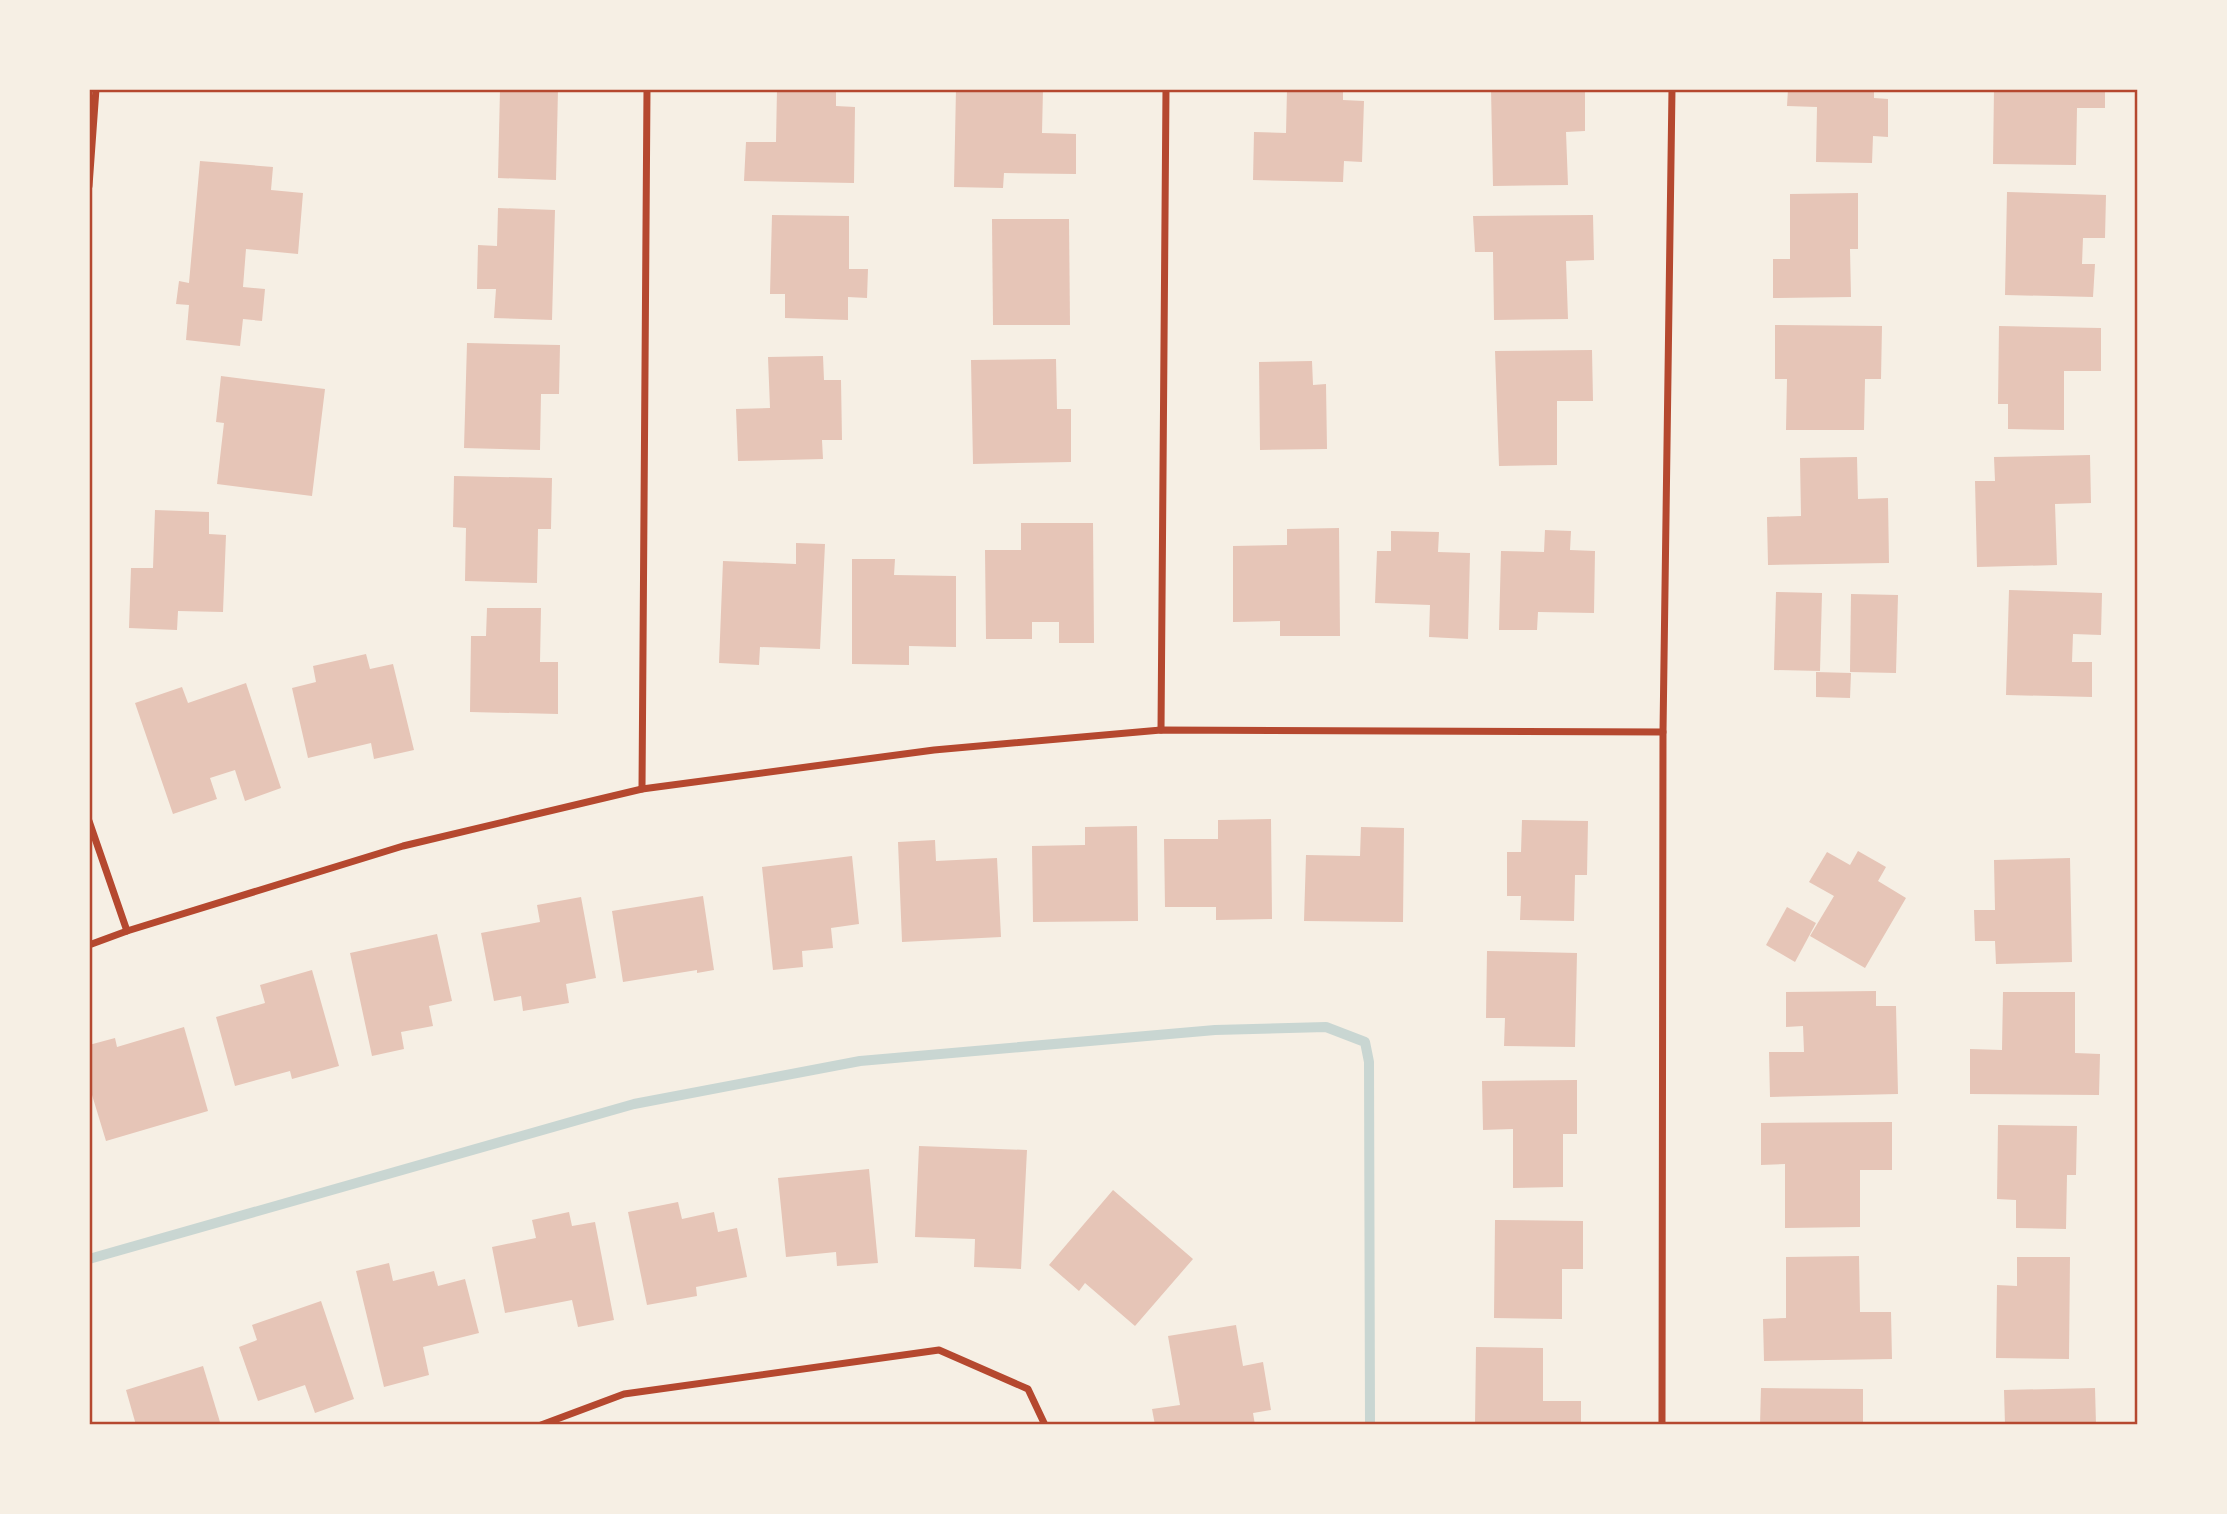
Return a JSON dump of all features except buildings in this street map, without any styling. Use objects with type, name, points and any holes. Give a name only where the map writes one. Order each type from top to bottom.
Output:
[{"type":"street","points":[[89,186],[96,89]]},
{"type":"street","points":[[642,789],[647,89]]},
{"type":"street","points":[[1161,730],[1166,89]]},
{"type":"street","points":[[1662,1425],[1663,732],[1672,89]]},
{"type":"street","points":[[89,945],[403,846],[642,789],[934,750],[1161,730],[1663,732]]},
{"type":"street","points":[[89,821],[127,931]]},
{"type":"street","points":[[541,1425],[624,1394],[939,1349],[1028,1390],[1045,1425]]},
{"type":"waterway","points":[[89,1259],[634,1104],[860,1061],[1215,1030],[1326,1027],[1365,1042],[1369,1062],[1370,1425]]}]
